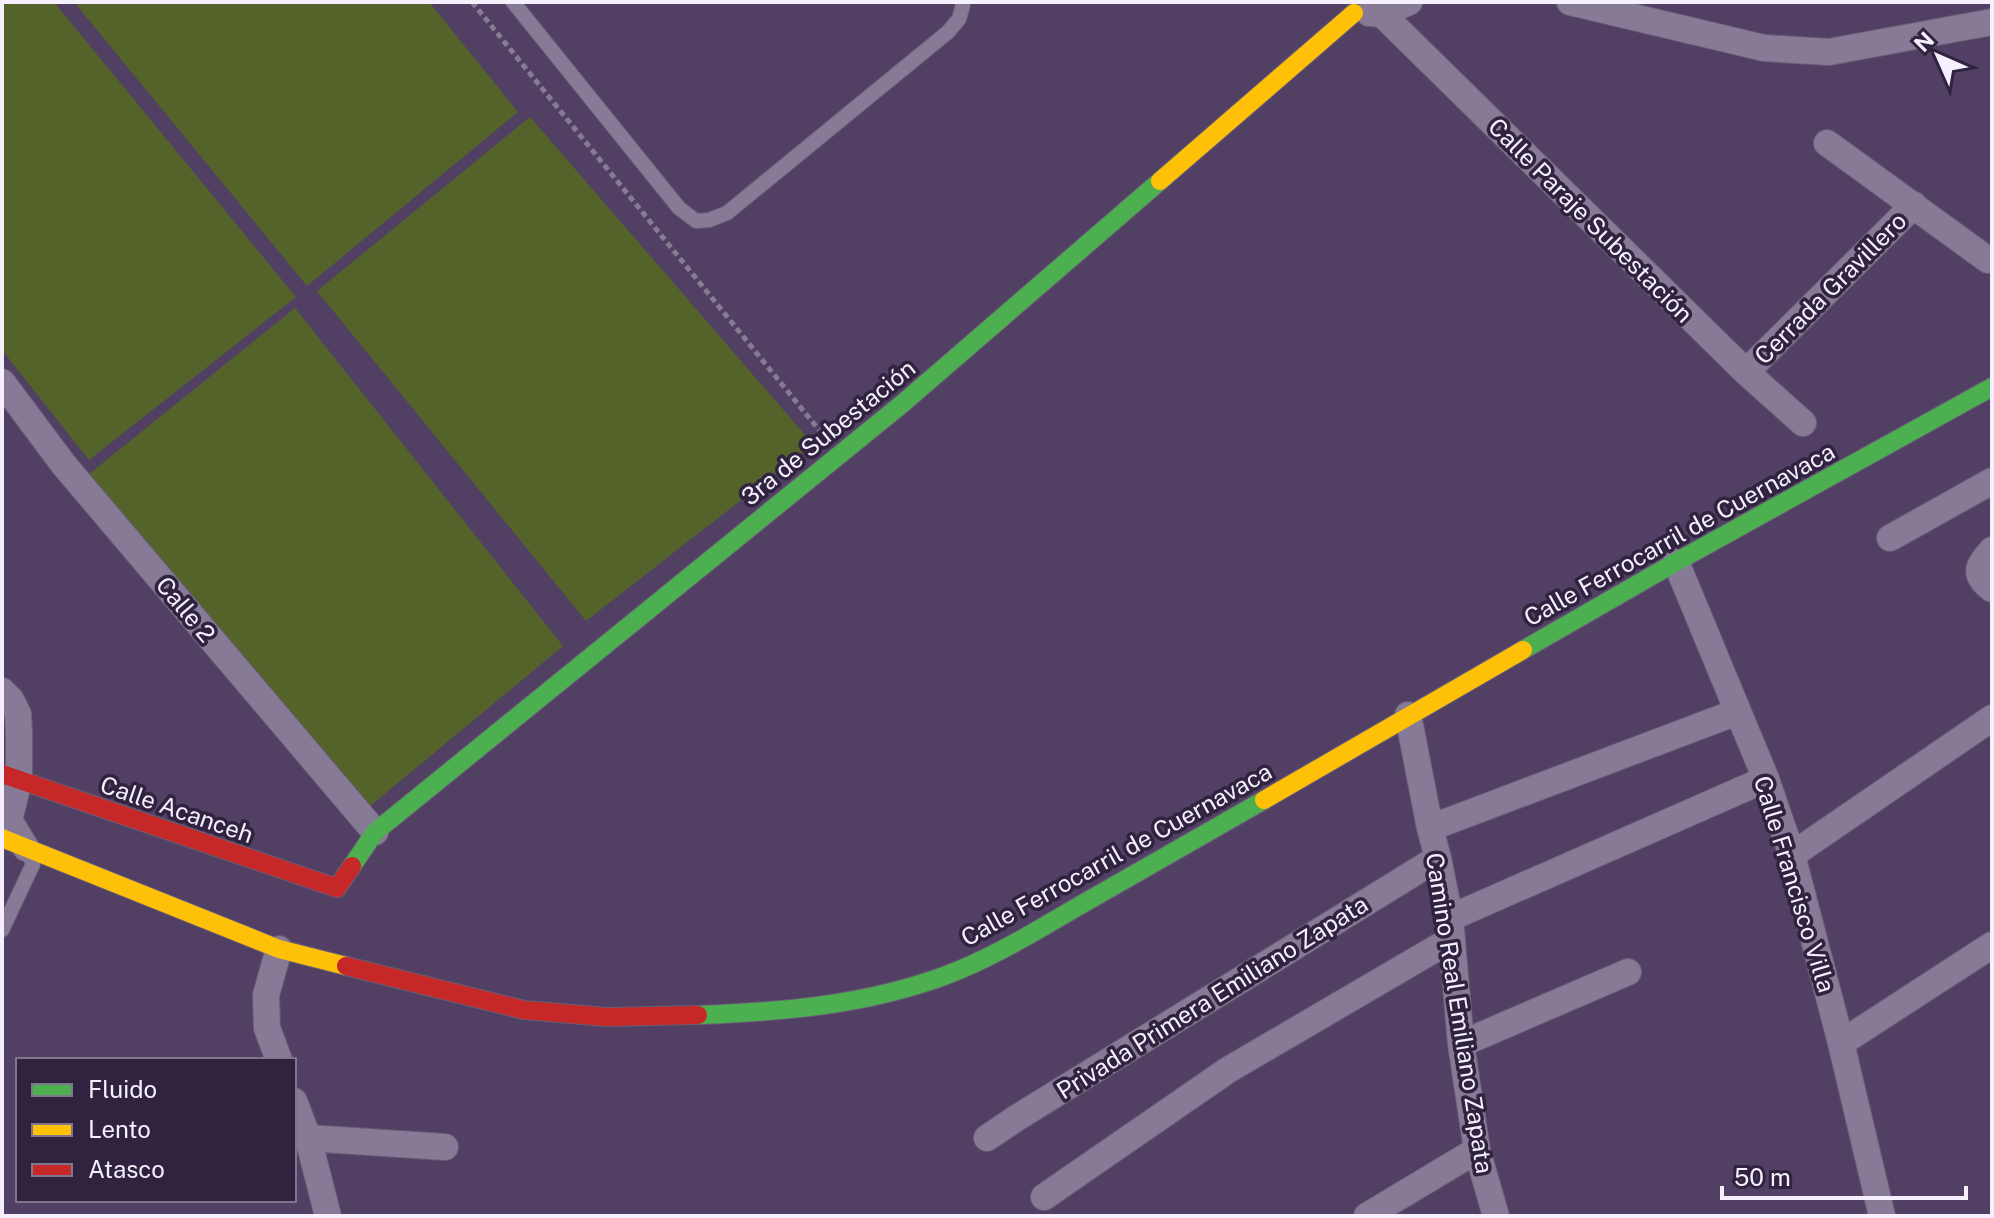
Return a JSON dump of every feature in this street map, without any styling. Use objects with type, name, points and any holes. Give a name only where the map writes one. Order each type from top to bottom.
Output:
[{"type":"street","points":[[1347,7],[1382,14],[1409,2]]},
{"type":"street","points":[[1570,2],[1764,48],[1829,52],[1992,22]]},
{"type":"street","name":"3ra de Subestación","points":[[337,888],[375,832],[902,404],[1347,7]]},
{"type":"street","name":"Calle Paraje Subestación","points":[[1382,14],[1746,372],[1803,423]]},
{"type":"street","name":"Cerrada Gravillero","points":[[1827,143],[1914,205],[1985,250]]},
{"type":"street","name":"Cerrada Gravillero","points":[[1746,372],[1914,205]]},
{"type":"street","name":"Calle 2","points":[[2,382],[64,465],[375,832]]},
{"type":"street","name":"Calle Ferrocarril de Cuernavaca","points":[[14,843],[279,949],[524,1010],[607,1017],[755,1013],[823,1006],[881,994],[944,976],[1010,946],[1676,562],[1992,387]]},
{"type":"street","points":[[1890,538],[1992,481]]},
{"type":"street","points":[[1987,585],[1979,573],[1980,564],[1992,550]]},
{"type":"street","name":"Calle Francisco Villa","points":[[1676,562],[1766,779],[1792,855],[1882,1216]]},
{"type":"street","points":[[2,691],[18,714],[9,820],[14,843]]},
{"type":"street","points":[[1430,828],[1737,712]]},
{"type":"street","name":"Camino Real Emiliano Zapata","points":[[1408,715],[1451,928],[1461,1044],[1477,1150],[1496,1216]]},
{"type":"street","points":[[1792,855],[1992,718]]},
{"type":"street","name":"Calle Acanceh","points":[[11,777],[337,888]]},
{"type":"street","points":[[1044,1197],[1228,1070],[1451,928],[1766,779]]},
{"type":"street","name":"Privada Primera Emiliano Zapata","points":[[987,1138],[1438,858]]},
{"type":"street","points":[[1841,1043],[1992,945]]},
{"type":"street","points":[[278,1058],[267,1028],[266,995],[279,949]]},
{"type":"street","points":[[1461,1044],[1628,972]]},
{"type":"street","points":[[296,1106],[308,1138],[328,1216]]},
{"type":"street","points":[[308,1138],[445,1147]]},
{"type":"street","points":[[1367,1216],[1477,1150]]},
{"type":"lane","points":[[513,2],[679,208],[696,221],[727,213],[948,32],[959,19],[962,2]]},
{"type":"lane","points":[[2,930],[33,864],[14,843]]},
{"type":"path","points":[[472,2],[839,455]]},
{"type":"green space","points":[[2,2],[54,2],[296,297],[89,460],[2,350]]},
{"type":"green space","points":[[74,2],[429,2],[518,112],[307,286]]},
{"type":"green space","points":[[530,117],[813,444],[586,621],[317,291]]},
{"type":"green space","points":[[295,308],[563,646],[363,812],[84,478]]},
{"type":"traffic: fast","points":[[352,866],[375,832],[902,404],[1160,181]]},
{"type":"traffic: fast","points":[[1523,650],[1992,387]]},
{"type":"traffic: fast","points":[[698,1015],[822,1005],[884,994],[944,976],[1016,942],[1264,800]]},
{"type":"traffic: slow","points":[[1160,181],[1354,13]]},
{"type":"traffic: slow","points":[[1264,800],[1523,650]]},
{"type":"traffic: slow","points":[[2,838],[279,949],[346,966]]},
{"type":"traffic: jam","points":[[2,774],[337,888],[352,866]]},
{"type":"traffic: jam","points":[[346,966],[524,1010],[607,1017],[698,1015]]}]
